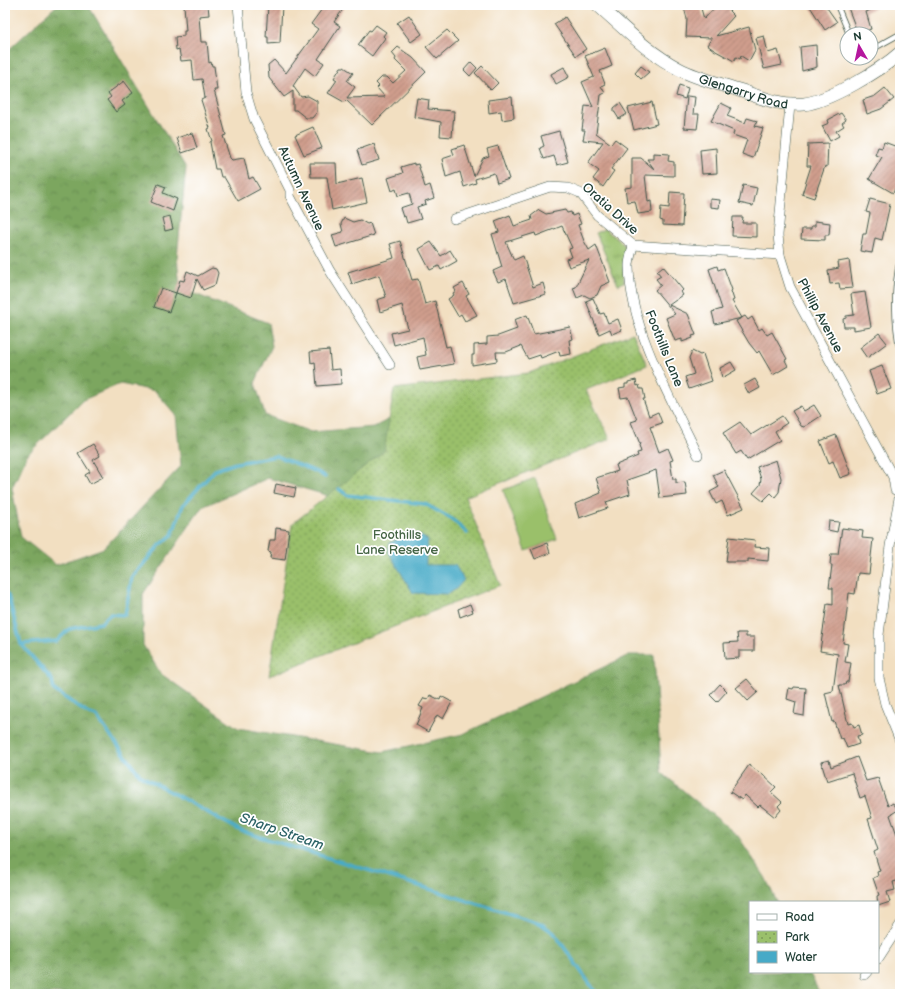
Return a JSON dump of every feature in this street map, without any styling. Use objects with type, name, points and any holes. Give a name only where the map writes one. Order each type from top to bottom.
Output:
[{"type":"main road","name":"Glengarry Road","points":[[598,5],[664,61],[680,70],[769,101],[790,104],[805,104],[825,98],[889,63],[900,53]]},
{"type":"street","name":"Autumn Avenue","points":[[238,5],[246,92],[254,119],[290,190],[290,196],[322,259],[390,365]]},
{"type":"street","name":"Phillip Avenue","points":[[790,104],[778,235],[780,255],[790,287],[897,478],[895,490],[900,493],[890,546],[880,635],[879,678],[885,704],[900,741]]},
{"type":"street","name":"Oratia Drive","points":[[454,219],[550,187],[568,188],[580,193],[597,215],[633,245],[780,255]]},
{"type":"street","name":"Foothills Lane","points":[[633,245],[629,265],[631,285],[641,329],[698,455]]},
{"type":"street","points":[[879,957],[900,925]]},
{"type":"lane","points":[[837,5],[846,26]]},
{"type":"lane","points":[[879,46],[900,34]]},
{"type":"lane","points":[[900,259],[896,303],[900,352]]},
{"type":"green space","points":[[57,5],[88,5],[186,168],[177,257],[180,288],[268,323],[272,346],[255,383],[265,415],[311,432],[374,427],[428,399],[525,472],[506,481],[353,503],[268,478],[202,507],[143,594],[143,645],[161,674],[238,728],[382,752],[463,734],[629,655],[654,655],[661,772],[738,836],[765,877],[777,901],[749,901],[749,973],[810,973],[820,994],[507,994],[502,990],[493,994],[5,994],[5,53]],"holes":[[[120,384],[155,391],[176,415],[181,466],[104,548],[56,565],[21,537],[12,488],[27,455],[83,400]]]},
{"type":"green space","points":[[605,229],[624,245],[627,253],[624,282],[618,285],[596,233]]},
{"type":"green space","name":"Foothills Lane Reserve","points":[[633,333],[647,365],[586,390],[610,439],[465,497],[500,585],[269,676],[292,524],[384,451],[394,389],[529,373]]},
{"type":"green space","points":[[535,478],[557,539],[526,551],[503,490]]},
{"type":"water","points":[[407,534],[417,534],[428,540],[426,565],[455,565],[464,580],[455,590],[447,594],[413,593],[388,551],[390,543]]},
{"type":"building","points":[[184,5],[208,5],[209,15],[199,16],[201,42],[207,42],[209,63],[211,62],[212,66],[214,66],[217,90],[214,90],[226,135],[223,136],[230,158],[232,160],[244,158],[249,179],[253,177],[260,189],[238,201],[224,177],[221,177],[219,169],[215,169],[210,142],[212,141],[208,129],[210,128],[201,100],[205,98],[202,79],[194,80],[192,60],[181,61],[179,49],[176,50],[175,37],[184,36],[184,31],[186,31]]},
{"type":"building","points":[[268,5],[282,5],[280,43],[268,44],[268,37],[266,37]]},
{"type":"building","points":[[325,5],[346,5],[334,22],[340,26],[318,59],[324,63],[315,76],[305,68],[293,86],[301,97],[308,96],[317,101],[317,112],[312,118],[306,118],[296,110],[293,110],[293,91],[284,97],[269,78],[268,65],[274,60],[286,73],[318,29],[311,24]]},
{"type":"building","points":[[700,5],[704,19],[717,5],[734,5],[729,11],[734,16],[716,36],[749,27],[755,50],[749,61],[741,56],[740,59],[736,57],[734,61],[714,50],[707,45],[712,38],[686,37],[687,19],[684,7]]},
{"type":"building","points":[[809,5],[825,5],[837,22],[825,30]]},
{"type":"building","points":[[847,5],[882,5],[866,12],[870,26],[855,26]]},
{"type":"building","points":[[409,15],[422,34],[411,42],[397,23]]},
{"type":"building","points":[[565,17],[586,49],[576,56],[554,24]]},
{"type":"building","points":[[376,25],[386,32],[383,36],[385,38],[372,56],[358,45],[369,30],[371,31]]},
{"type":"building","points":[[447,30],[458,41],[437,59],[426,47]]},
{"type":"building","points":[[764,36],[768,53],[778,50],[782,65],[764,69],[756,38]]},
{"type":"building","points":[[816,45],[817,67],[802,71],[800,47]]},
{"type":"building","points":[[398,47],[413,58],[426,72],[372,125],[346,100],[344,102],[328,93],[337,80],[334,78],[341,67],[344,67],[353,73],[347,81],[355,87],[347,98],[385,97],[377,88],[379,86],[376,83],[382,77],[387,77],[393,83],[406,71],[395,60],[396,58],[392,53]]},
{"type":"building","points":[[605,48],[612,66],[600,71],[605,84],[601,86],[605,93],[601,95],[596,133],[611,144],[615,139],[627,148],[611,169],[614,171],[603,187],[593,179],[599,171],[588,163],[603,142],[583,140],[585,130],[582,130],[585,106],[593,107],[582,82],[594,77],[585,56]]},
{"type":"building","points":[[471,62],[477,68],[470,76],[464,70]]},
{"type":"building","points":[[482,66],[498,83],[491,90],[475,73]]},
{"type":"building","points":[[641,66],[649,72],[641,79],[635,73]]},
{"type":"building","points":[[564,67],[569,77],[556,84],[551,74]]},
{"type":"building","points":[[124,81],[133,93],[122,101],[125,105],[116,112],[107,100],[111,97],[108,93]]},
{"type":"building","points":[[679,85],[688,88],[685,99],[676,96]]},
{"type":"building","points":[[885,88],[894,99],[881,109],[867,114],[863,100],[875,96]]},
{"type":"building","points":[[687,96],[695,97],[693,114],[699,114],[697,129],[684,128]]},
{"type":"building","points":[[512,97],[514,118],[502,120],[501,111],[489,113],[488,100]]},
{"type":"building","points":[[417,98],[429,100],[428,109],[454,111],[452,137],[440,136],[441,122],[414,117]]},
{"type":"building","points":[[652,102],[657,124],[634,130],[628,108]]},
{"type":"building","points":[[620,103],[627,114],[619,119],[614,111],[614,108]]},
{"type":"building","points":[[721,103],[731,108],[727,116],[745,123],[747,118],[757,121],[755,126],[763,128],[753,158],[742,154],[747,140],[733,135],[734,131],[711,121]]},
{"type":"building","points":[[841,113],[846,120],[842,123],[844,126],[836,131],[839,136],[830,141],[822,126],[829,123],[828,120]]},
{"type":"building","points":[[313,127],[322,148],[304,155],[295,135]]},
{"type":"building","points":[[559,131],[568,162],[557,165],[554,156],[544,159],[540,148],[544,146],[541,136]]},
{"type":"building","points":[[192,133],[197,148],[182,153],[177,138]]},
{"type":"building","points":[[884,142],[900,148],[900,192],[895,189],[893,193],[869,179],[882,157],[875,155],[878,147],[882,148]]},
{"type":"building","points":[[828,143],[827,167],[825,166],[814,198],[802,194],[811,166],[807,166],[808,144]]},
{"type":"building","points":[[374,144],[379,160],[362,165],[357,150]]},
{"type":"building","points":[[464,145],[474,176],[483,158],[489,156],[487,149],[498,146],[509,179],[497,183],[494,173],[475,179],[476,183],[464,187],[460,172],[446,177],[442,159],[454,155],[452,149]]},
{"type":"building","points":[[716,148],[717,173],[702,174],[700,150]]},
{"type":"building","points":[[653,153],[669,154],[668,161],[674,162],[674,176],[645,175],[648,202],[651,201],[652,212],[638,214],[635,201],[627,202],[625,188],[632,187],[632,158],[641,158],[654,169],[647,159],[653,159]]},
{"type":"building","points":[[310,163],[336,163],[337,184],[362,178],[367,202],[332,210],[327,177],[311,177]]},
{"type":"building","points":[[414,163],[414,165],[418,164],[425,187],[430,185],[434,198],[425,201],[426,204],[417,207],[421,219],[407,223],[400,208],[412,204],[409,193],[398,196],[396,189],[392,191],[388,178],[403,173],[401,167]]},
{"type":"building","points":[[158,184],[166,187],[163,193],[177,199],[173,211],[151,202]]},
{"type":"building","points":[[743,185],[757,188],[753,206],[739,203]]},
{"type":"building","points":[[670,192],[684,193],[682,226],[663,225],[663,221],[660,220],[661,207],[669,208]]},
{"type":"building","points":[[710,199],[720,200],[719,208],[710,207]]},
{"type":"building","points":[[870,199],[890,204],[882,240],[875,238],[872,253],[860,251],[863,234],[866,234],[870,213],[866,212]]},
{"type":"building","points":[[539,210],[546,214],[565,210],[567,213],[571,212],[572,216],[577,214],[581,224],[578,225],[584,241],[589,250],[596,245],[610,282],[601,286],[597,295],[590,298],[584,295],[577,298],[573,288],[576,287],[589,260],[569,267],[566,259],[572,257],[569,249],[572,248],[562,226],[536,236],[535,233],[506,242],[514,260],[523,256],[533,287],[543,283],[546,294],[514,303],[506,279],[498,282],[493,271],[502,267],[492,234],[499,232],[495,221],[510,215],[514,226],[532,220],[531,216]]},
{"type":"building","points":[[170,216],[173,229],[165,231],[162,218]]},
{"type":"building","points":[[733,217],[743,217],[742,223],[756,223],[756,237],[732,236]]},
{"type":"building","points":[[344,218],[353,222],[360,220],[367,224],[370,223],[374,235],[336,247],[332,235],[343,232],[341,224]]},
{"type":"building","points":[[815,221],[830,223],[829,235],[825,235],[825,240],[801,239],[802,229],[811,229],[811,226],[815,226]]},
{"type":"building","points":[[400,241],[412,280],[418,279],[425,304],[435,301],[446,347],[450,346],[454,364],[420,370],[417,357],[426,355],[423,337],[394,345],[391,333],[408,329],[402,305],[380,312],[377,300],[386,297],[379,275],[352,284],[348,272],[394,258],[390,244]]},
{"type":"building","points":[[431,242],[441,256],[450,250],[457,261],[441,270],[439,266],[430,270],[419,249]]},
{"type":"building","points":[[849,260],[853,288],[840,289],[839,283],[830,284],[828,270],[839,268],[838,262]]},
{"type":"building","points":[[663,266],[683,290],[681,292],[683,295],[669,305],[688,314],[696,335],[692,336],[693,338],[682,342],[682,339],[675,341],[666,318],[675,314],[655,290],[661,285],[656,279],[661,276],[657,271]]},
{"type":"building","points":[[717,266],[718,270],[724,268],[732,290],[734,300],[732,301],[742,318],[715,324],[712,312],[722,309],[709,269]]},
{"type":"building","points":[[212,268],[216,269],[218,273],[215,285],[203,290],[197,279],[191,298],[176,293],[180,280],[184,281],[187,271],[198,276]]},
{"type":"building","points":[[463,283],[469,294],[466,296],[477,315],[465,321],[461,314],[458,316],[448,299],[454,295],[453,293],[456,291],[454,288]]},
{"type":"building","points":[[161,288],[176,293],[169,312],[154,307]]},
{"type":"building","points":[[865,292],[871,327],[854,330],[854,327],[844,327],[843,319],[846,318],[846,316],[854,315],[851,294]]},
{"type":"building","points":[[593,298],[600,314],[604,313],[608,323],[618,319],[622,330],[612,334],[610,329],[599,334],[586,301]]},
{"type":"building","points":[[527,315],[534,334],[570,327],[573,339],[569,340],[571,354],[560,356],[559,351],[541,358],[540,355],[528,359],[521,346],[506,352],[496,352],[497,361],[472,365],[474,345],[487,344],[487,337],[498,336],[517,329],[514,320]]},
{"type":"building","points":[[745,316],[748,320],[752,317],[759,330],[762,328],[767,335],[772,332],[787,359],[785,360],[788,366],[773,375],[759,351],[757,353],[749,343],[736,321]]},
{"type":"building","points":[[879,333],[887,343],[867,358],[860,348]]},
{"type":"building","points":[[329,350],[331,370],[340,369],[341,384],[317,386],[315,362],[311,363],[310,352]]},
{"type":"building","points":[[692,351],[700,355],[703,354],[712,381],[689,389],[685,377],[694,374],[689,358]]},
{"type":"building","points":[[731,362],[736,370],[722,378],[720,368]]},
{"type":"building","points":[[882,366],[891,389],[877,394],[869,371]]},
{"type":"building","points":[[755,379],[760,388],[749,394],[744,385]]},
{"type":"building","points":[[636,380],[637,386],[639,385],[640,389],[643,389],[645,399],[643,399],[649,416],[658,412],[662,423],[650,427],[659,452],[668,448],[673,460],[670,461],[673,479],[676,479],[676,483],[685,482],[687,495],[660,498],[656,470],[627,480],[630,494],[606,502],[608,508],[579,518],[575,504],[601,493],[596,478],[618,471],[616,465],[638,456],[637,453],[641,452],[640,444],[631,422],[637,420],[628,397],[621,398],[619,388],[625,387],[625,384],[628,384],[628,382]]},
{"type":"building","points":[[814,405],[821,416],[804,427],[801,426],[792,411],[801,406],[804,411]]},
{"type":"building","points":[[782,416],[787,423],[775,431],[780,440],[747,460],[741,451],[736,454],[723,433],[740,422],[751,435]]},
{"type":"building","points":[[836,435],[851,474],[840,478],[833,461],[829,463],[820,441]]},
{"type":"building","points":[[93,444],[100,456],[93,460],[103,477],[90,484],[85,475],[90,472],[78,453]]},
{"type":"building","points":[[776,460],[781,478],[779,492],[775,497],[771,493],[763,501],[753,493],[760,485],[761,479],[757,467]]},
{"type":"building","points":[[724,470],[744,508],[728,515],[722,501],[716,504],[710,492],[719,487],[713,475]]},
{"type":"building","points":[[276,484],[296,488],[294,497],[274,493]]},
{"type":"building","points":[[829,521],[839,522],[837,532],[828,530]]},
{"type":"building","points":[[276,528],[289,530],[285,560],[270,558],[271,552],[268,551],[270,540],[275,540]]},
{"type":"building","points":[[842,528],[863,531],[862,538],[873,539],[869,574],[858,573],[855,594],[849,593],[843,643],[848,644],[845,662],[851,663],[848,682],[846,682],[845,685],[839,685],[848,724],[852,723],[854,727],[859,725],[862,735],[857,736],[859,744],[847,748],[843,738],[840,739],[834,721],[832,722],[825,693],[833,691],[838,654],[820,651],[827,604],[833,605],[833,588],[829,588],[832,565],[830,565],[831,554],[838,554]]},
{"type":"building","points":[[729,537],[755,540],[754,547],[769,548],[768,561],[748,559],[748,562],[726,562]]},
{"type":"building","points":[[547,543],[550,553],[535,559],[531,549]]},
{"type":"building","points":[[470,604],[473,612],[460,617],[458,609]]},
{"type":"building","points":[[737,633],[746,633],[746,637],[754,637],[754,651],[739,651],[739,658],[725,659],[724,643],[738,642]]},
{"type":"building","points":[[747,679],[758,692],[748,701],[736,688]]},
{"type":"building","points":[[720,684],[727,691],[717,702],[710,695]]},
{"type":"building","points":[[794,687],[806,688],[804,716],[794,714],[796,702],[787,699],[789,688],[793,689]]},
{"type":"building","points":[[430,695],[440,700],[441,696],[452,702],[443,719],[437,715],[428,732],[416,725],[423,708],[419,706],[424,698],[428,699]]},
{"type":"building","points":[[857,757],[866,781],[878,778],[888,806],[893,803],[898,810],[890,815],[900,843],[900,855],[897,856],[900,865],[900,880],[893,882],[895,890],[887,892],[890,902],[879,906],[879,901],[878,901],[877,896],[879,895],[873,878],[878,876],[877,872],[880,871],[874,852],[878,850],[868,819],[872,818],[865,796],[860,798],[852,773],[827,781],[821,762],[829,760],[831,767]]},
{"type":"building","points":[[749,765],[776,787],[771,792],[782,802],[778,806],[781,810],[775,817],[760,805],[758,807],[745,795],[742,800],[730,792]]},
{"type":"waterway","points":[[21,644],[57,641],[69,629],[101,623],[110,614],[125,615],[132,577],[159,546],[172,535],[183,505],[215,470],[236,463],[277,456],[319,473],[325,477]]},
{"type":"waterway","points":[[339,489],[347,495],[425,504],[452,519],[467,533]]},
{"type":"waterway","name":"Sharp Stream","points":[[5,592],[8,596],[21,644],[52,680],[54,690],[87,713],[96,716],[140,775],[241,831],[540,923],[554,933],[597,994]]}]
